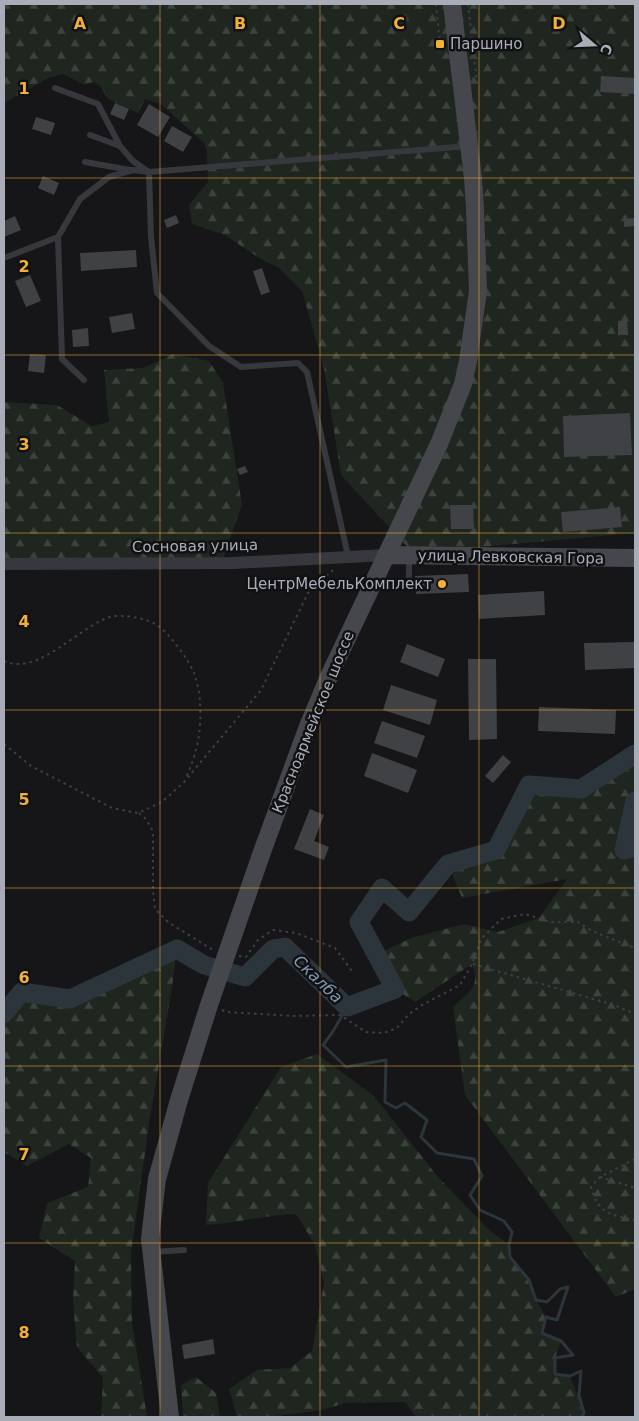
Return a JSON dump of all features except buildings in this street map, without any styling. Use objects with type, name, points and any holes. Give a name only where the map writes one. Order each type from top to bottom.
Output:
[{"type":"main road","name":"Красноармейское шоссе","points":[[170,1417],[150,1239],[157,1179],[180,1100],[234,933],[307,729],[330,674],[439,444],[463,384],[468,361],[478,291],[475,208],[452,4]]},
{"type":"main road","name":"улица Левковская Гора","points":[[386,555],[635,558]]},
{"type":"street","name":"Сосновая улица","points":[[4,564],[233,563],[386,555]]},
{"type":"lane","points":[[55,88],[98,104],[120,146],[133,161],[149,172]]},
{"type":"lane","points":[[90,135],[120,146]]},
{"type":"lane","points":[[85,162],[149,172],[469,146]]},
{"type":"lane","points":[[84,380],[62,359],[58,237],[80,199],[109,177],[133,170]]},
{"type":"lane","points":[[149,172],[151,237],[157,293],[209,346],[240,367],[298,363],[307,372],[348,556]]},
{"type":"lane","points":[[4,258],[58,237]]},
{"type":"lane","points":[[409,576],[410,556]]},
{"type":"lane","points":[[151,1252],[184,1250]]},
{"type":"path","points":[[436,4],[440,44]]},
{"type":"path","points":[[138,813],[162,802],[184,782],[261,690],[308,593],[348,556]]},
{"type":"path","points":[[4,661],[12,665],[24,665],[46,655],[92,625],[114,616],[137,617],[158,626],[178,647],[194,673],[200,702],[200,731],[195,758],[184,782]]},
{"type":"path","points":[[4,744],[31,766],[112,808],[138,813],[146,819],[153,831],[153,891],[155,909],[168,922],[214,950]]},
{"type":"path","points":[[226,1012],[293,1016],[340,1014],[366,1032],[384,1033],[397,1028],[409,1014],[422,1005],[460,985],[472,964],[481,939],[501,919],[525,914],[550,922],[578,922],[592,931],[635,948]]},
{"type":"path","points":[[238,956],[246,957],[258,940],[273,930],[296,932],[335,948],[354,974]]},
{"type":"path","points":[[472,964],[614,1005],[635,1014]]},
{"type":"path","points":[[635,1159],[600,1177],[591,1187],[594,1200],[608,1214],[635,1220]]},
{"type":"path","points":[[600,1177],[635,1188]]},
{"type":"green space","points":[[4,4],[635,4],[635,533],[413,553],[341,475],[324,368],[302,291],[279,268],[259,258],[225,235],[192,224],[189,205],[208,182],[207,151],[204,143],[161,104],[145,99],[138,113],[108,99],[101,87],[95,82],[83,84],[63,74],[48,78],[4,103]]},
{"type":"green space","points":[[173,354],[209,361],[223,383],[242,505],[223,558],[4,559],[4,402],[57,405],[92,426],[109,422],[104,370],[143,368]]},
{"type":"green space","points":[[635,754],[635,801],[625,849],[635,847],[635,1289],[616,1297],[465,1095],[453,1007],[472,989],[475,978],[472,964],[415,1002],[395,989],[384,951],[411,938],[464,924],[498,932],[539,918],[567,879],[462,898],[448,864],[496,850],[529,785],[581,789]]},
{"type":"green space","points":[[177,949],[149,1124],[131,1253],[132,1322],[147,1417],[101,1417],[103,1378],[77,1347],[73,1301],[75,1261],[39,1238],[47,1203],[88,1187],[91,1158],[69,1144],[27,1166],[4,1152],[4,1013],[22,992],[70,999]]},
{"type":"green space","points":[[317,1054],[374,1096],[438,1177],[488,1229],[509,1245],[510,1257],[529,1280],[536,1300],[546,1317],[543,1333],[561,1341],[555,1358],[555,1374],[570,1376],[584,1413],[582,1417],[416,1417],[405,1402],[345,1403],[322,1410],[279,1417],[237,1417],[229,1389],[257,1370],[290,1368],[312,1351],[324,1282],[315,1245],[296,1214],[206,1225],[208,1183],[281,1067]]},
{"type":"green space","points":[[196,1377],[216,1393],[220,1417],[183,1417],[181,1385]]},
{"type":"waterway","name":"Скалба","points":[[4,1013],[22,992],[70,999],[177,949],[204,965],[245,977],[273,949],[285,947],[347,1007],[395,989],[359,922],[382,888],[409,912],[448,864],[496,850],[529,785],[581,789],[635,754]]},
{"type":"waterway","name":"Скалба","points":[[635,801],[624,850],[635,847]]},
{"type":"waterway","points":[[347,1007],[323,1045],[346,1067],[386,1060],[385,1102],[396,1108],[405,1103],[427,1120],[421,1137],[437,1153],[474,1159],[482,1176],[470,1195],[480,1210],[504,1221],[512,1232],[509,1245],[510,1257],[529,1280],[536,1300],[547,1302],[560,1289],[568,1287],[557,1320],[546,1317],[542,1333],[561,1341],[573,1355],[555,1358],[555,1374],[570,1376],[581,1371],[579,1395],[584,1413],[582,1417]]},
{"type":"place","name":"Паршино","points":[[440,44]]},
{"type":"place","name":"ЦентрМебельКомплект","points":[[442,584]]}]
